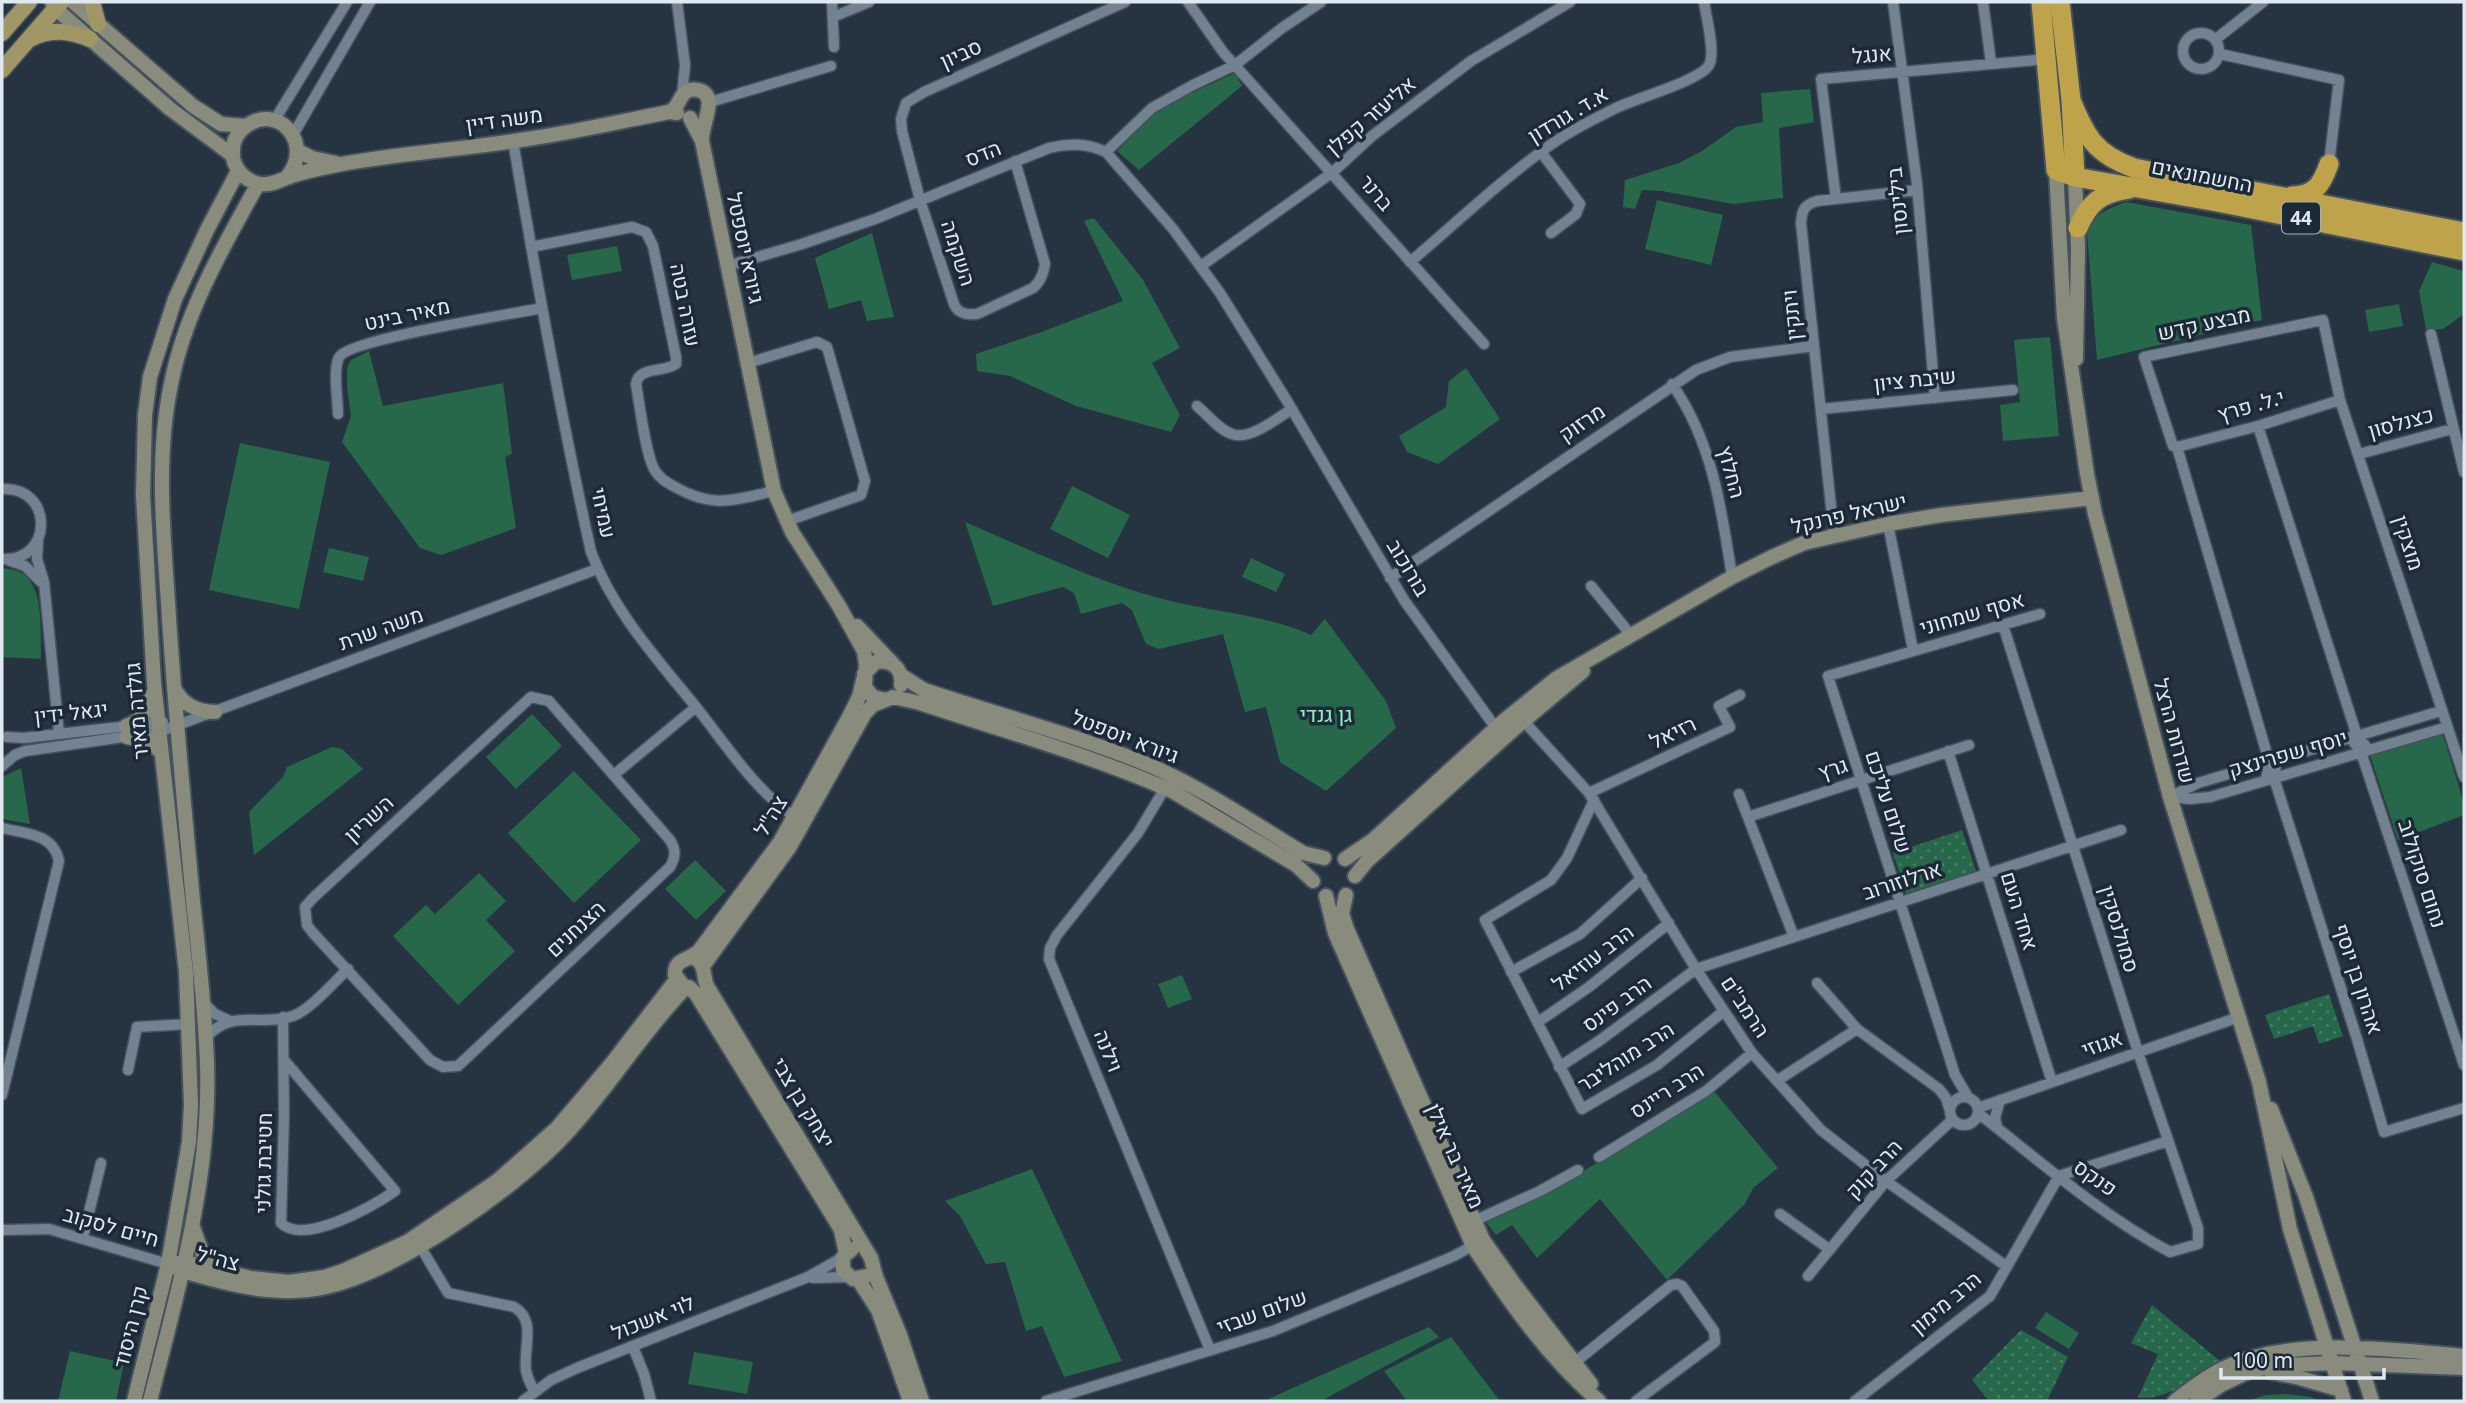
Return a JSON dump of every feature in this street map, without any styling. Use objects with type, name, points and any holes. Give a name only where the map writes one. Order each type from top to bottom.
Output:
[{"type":"highway","points":[[2041,2],[2047,59],[2069,171],[2167,176]]},
{"type":"highway","name":"44","points":[[2060,2],[2071,100],[2069,171]]},
{"type":"highway","name":"44","points":[[2071,100],[2092,145],[2116,162],[2167,176]]},
{"type":"highway","points":[[2273,195],[2299,196],[2314,191],[2323,181],[2329,164]]},
{"type":"highway","points":[[2329,164],[2329,186],[2333,193],[2346,206],[2360,211]]},
{"type":"highway","name":"החשמונאים","points":[[2069,171],[2137,187],[2464,251]]},
{"type":"highway","name":"החשמונאים","points":[[2167,176],[2464,232]]},
{"type":"highway","name":"44","points":[[2078,228],[2085,212],[2094,202],[2118,190],[2137,187]]},
{"type":"main road","points":[[2,33],[29,2]]},
{"type":"main road","points":[[92,2],[98,24]]},
{"type":"main road","points":[[2,70],[56,4]]},
{"type":"main road","points":[[26,43],[37,36],[54,31],[90,39]]},
{"type":"street","points":[[56,4],[90,39],[169,108],[232,155],[244,177],[258,184],[268,185],[287,177],[293,169],[298,151],[288,129],[264,119],[246,126],[220,124],[207,116],[73,2]]},
{"type":"street","points":[[274,121],[347,2]]},
{"type":"street","points":[[293,135],[370,2]]},
{"type":"street","points":[[677,2],[685,65],[681,109]]},
{"type":"street","points":[[832,2],[834,47]]},
{"type":"street","points":[[832,17],[869,2]]},
{"type":"street","name":"סביון","points":[[920,200],[902,131],[901,119],[906,103],[924,92],[1125,2]]},
{"type":"street","name":"ברנר","points":[[1188,2],[1236,65],[1484,344]]},
{"type":"street","points":[[1105,152],[1152,108],[1236,65],[1282,28],[1321,2]]},
{"type":"street","name":"א.ד. גורדון","points":[[1410,262],[1541,152],[1569,133],[1622,104],[1672,86],[1701,73],[1709,66],[1712,59],[1711,46],[1704,2]]},
{"type":"street","name":"בילינסון","points":[[1892,2],[1917,191],[1936,398]]},
{"type":"street","points":[[1983,2],[1991,63]]},
{"type":"street","points":[[2216,39],[2263,2]]},
{"type":"street","name":"אליעזר קפלן","points":[[1201,266],[1333,172],[1373,136],[1471,61],[1563,3]]},
{"type":"street","points":[[2204,32],[2216,39],[2220,54],[2214,64],[2204,69],[2190,65],[2184,56],[2185,42],[2193,34],[2204,32]]},
{"type":"street","points":[[2220,54],[2339,80],[2329,164]]},
{"type":"street","name":"אנגל","points":[[1836,199],[1821,79],[2047,59]]},
{"type":"street","points":[[681,109],[703,116],[706,101],[685,65]]},
{"type":"street","points":[[706,101],[831,66]]},
{"type":"street","points":[[681,109],[692,89],[706,101]]},
{"type":"street","name":"גיורא יוספטל","points":[[706,101],[702,141],[774,491],[787,521],[864,651],[864,677]]},
{"type":"street","name":"גיורא יוספטל","points":[[681,109],[702,141]]},
{"type":"street","name":"משה דיין","points":[[287,177],[344,164],[513,141],[681,109]]},
{"type":"street","points":[[232,155],[235,139],[246,126]]},
{"type":"street","name":"עמיחי","points":[[513,141],[542,308],[585,524],[597,569],[618,607],[696,707],[764,791],[799,820]]},
{"type":"street","name":"הדס","points":[[727,266],[814,240],[1063,144],[1090,145],[1105,152]]},
{"type":"street","name":"משה דיין","points":[[298,151],[312,158],[344,164]]},
{"type":"street","name":"בורוכוב","points":[[1105,152],[1174,229],[1201,266],[1251,340],[1390,578],[1500,733]]},
{"type":"street","points":[[1541,152],[1580,204],[1576,214],[1551,233]]},
{"type":"street","name":"השקמה","points":[[920,200],[956,309],[968,315],[976,314],[1033,288],[1040,282],[1043,273],[1045,264],[1015,162]]},
{"type":"street","name":"גולדה מאיר","points":[[168,1264],[189,1142],[191,1105],[186,972],[154,683],[143,475],[145,415],[150,377],[174,299],[239,171]]},
{"type":"street","name":"שדרות הרצל","points":[[2069,171],[2078,228],[2074,385]]},
{"type":"street","name":"שדרות הרצל","points":[[2069,171],[2064,318],[2092,498],[2170,797],[2259,1082],[2306,1197],[2371,1401]]},
{"type":"street","name":"גולדה מאיר","points":[[184,1266],[203,1164],[206,1038],[173,686],[161,490],[170,385],[194,307],[258,184]]},
{"type":"street","name":"ויתקין","points":[[1834,535],[1801,223],[1802,211],[1808,204],[1836,199],[1917,191]]},
{"type":"street","name":"עזרה בטה","points":[[531,247],[632,227],[646,232],[653,246],[676,357],[676,364],[670,368],[642,373],[637,378],[653,466],[662,480],[694,498],[733,500],[774,491]]},
{"type":"street","name":"מאיר בינט","points":[[338,414],[336,365],[340,356],[348,350],[378,340],[542,308]]},
{"type":"street","name":"מבצע קדש","points":[[2175,446],[2144,356],[2323,320]]},
{"type":"street","name":"מוצקין","points":[[2323,320],[2340,400],[2464,776]]},
{"type":"street","name":"כצנלסון","points":[[2431,334],[2464,472]]},
{"type":"street","points":[[748,363],[817,342],[827,347],[865,481],[862,495],[787,521]]},
{"type":"street","name":"מרזוק","points":[[1390,578],[1672,384],[1711,363],[1814,346]]},
{"type":"street","name":"החלוץ","points":[[1672,384],[1691,415],[1707,455],[1723,519],[1732,577]]},
{"type":"street","name":"שיבת ציון","points":[[1821,409],[2013,390]]},
{"type":"street","name":"י.ל. פרץ","points":[[2175,446],[2258,426],[2340,400]]},
{"type":"street","points":[[1197,405],[1231,434],[1239,435],[1254,432],[1292,409]]},
{"type":"street","name":"נחום סוקולוב","points":[[2258,426],[2353,736],[2365,751],[2464,1065]]},
{"type":"street","name":"כצנלסון","points":[[2359,454],[2452,429]]},
{"type":"street","name":"אהרון בן יוסף","points":[[2175,446],[2273,760],[2270,779],[2357,1040],[2384,1132],[2464,1108]]},
{"type":"street","points":[[2,489],[23,493],[38,508],[41,530],[37,559],[44,589],[60,733]]},
{"type":"street","name":"ישראל פרנקל","points":[[1345,859],[1373,840],[1500,733],[1557,678],[1732,577],[1804,543],[1834,535],[1941,515],[2092,498]]},
{"type":"street","name":"אסף שמחוני","points":[[1888,524],[1913,650]]},
{"type":"street","points":[[4,559],[24,554],[38,540]]},
{"type":"street","points":[[4,559],[25,566],[38,577],[44,589]]},
{"type":"street","name":"משה שרת","points":[[177,723],[215,712],[597,569]]},
{"type":"street","points":[[1591,586],[1631,635]]},
{"type":"street","name":"גיורא יוספטל","points":[[839,606],[898,671],[924,690],[1155,768],[1196,789],[1303,853],[1325,858]]},
{"type":"street","name":"אסף שמחוני","points":[[1828,676],[2040,614]]},
{"type":"street","name":"סמולנסקין","points":[[2003,625],[2138,1052],[2198,1228],[2198,1244]]},
{"type":"street","points":[[876,662],[890,662],[898,671],[900,689],[889,698],[873,697],[868,693],[864,677],[876,662]]},
{"type":"street","name":"שלום עליכם","points":[[1828,676],[1955,1075],[1968,1097]]},
{"type":"street","name":"צה\"ל","points":[[799,820],[849,717],[864,677]]},
{"type":"street","points":[[154,683],[151,702],[145,715],[126,731],[149,741],[161,752]]},
{"type":"street","points":[[173,686],[188,705],[215,712]]},
{"type":"street","name":"רזיאל","points":[[1592,797],[1730,727],[1719,706],[1740,695]]},
{"type":"street","name":"השריון","points":[[348,969],[307,925],[305,907],[524,701],[531,697],[549,701],[615,774]]},
{"type":"street","name":"גיורא יוספטל","points":[[889,698],[920,703],[1101,762],[1164,788],[1296,865],[1313,881]]},
{"type":"street","name":"צה\"ל","points":[[184,1266],[249,1288],[289,1292],[327,1287],[356,1277],[417,1241],[497,1181],[557,1128],[684,984],[674,971],[678,962],[699,967],[758,892],[858,722],[873,705],[889,698]]},
{"type":"street","points":[[615,774],[696,707]]},
{"type":"street","name":"יוסף שפרינצק","points":[[2170,797],[2198,783],[2441,710]]},
{"type":"street","name":"הרמב\"ם","points":[[1519,716],[1592,797],[1696,969],[1752,1053],[1821,1130],[1886,1181],[2006,1266]]},
{"type":"street","name":"יגאל ידין","points":[[6,762],[20,752],[177,723]]},
{"type":"street","name":"יוסף שפרינצק","points":[[2170,797],[2210,797],[2447,727]]},
{"type":"street","name":"יגאל ידין","points":[[4,735],[126,731]]},
{"type":"street","name":"ישראל פרנקל","points":[[1355,876],[1367,861],[1500,733]]},
{"type":"street","points":[[4,735],[12,747],[6,762]]},
{"type":"street","name":"גרץ","points":[[1748,817],[1969,745]]},
{"type":"street","name":"אחד העם","points":[[1948,751],[2052,1082]]},
{"type":"street","name":"הצנחנים","points":[[348,969],[430,1060],[443,1067],[458,1066],[661,876],[675,858],[675,849],[670,840],[615,774]]},
{"type":"street","name":"וילנה","points":[[1164,788],[1138,833],[1058,935],[1050,948],[1049,959],[1210,1350]]},
{"type":"street","points":[[1739,794],[1794,937]]},
{"type":"street","points":[[1559,1067],[1485,920],[1551,880],[1567,858],[1592,797]]},
{"type":"street","points":[[2,828],[50,842],[57,850],[60,862],[2,1095]]},
{"type":"street","name":"ארלוזורוב","points":[[1696,969],[2121,830]]},
{"type":"street","points":[[1339,856],[1345,859],[1354,869],[1354,884],[1346,895],[1326,896],[1316,888],[1313,881],[1315,868],[1325,858],[1339,856]]},
{"type":"street","points":[[1511,972],[1580,934],[1642,878]]},
{"type":"street","name":"מאיר בר אילן","points":[[1346,895],[1342,914],[1347,929],[1474,1221],[1478,1242],[1605,1401]]},
{"type":"street","name":"מאיר בר אילן","points":[[1326,896],[1335,933],[1478,1242],[1504,1292],[1562,1365],[1599,1401]]},
{"type":"street","name":"הרב עוזיאל","points":[[1538,1021],[1589,987],[1669,923]]},
{"type":"street","points":[[684,984],[698,984],[699,967]]},
{"type":"street","name":"יצחק בן צבי","points":[[699,967],[706,986],[867,1252]]},
{"type":"street","points":[[206,1038],[219,1025],[230,1021],[294,1016],[348,969]]},
{"type":"street","name":"הרב פינס","points":[[1559,1067],[1599,1041],[1696,969]]},
{"type":"street","points":[[1817,983],[1857,1029],[1939,1089],[1946,1098],[1952,1120],[1965,1126],[1973,1122],[1978,1110],[1968,1097],[1955,1100],[1949,1108]]},
{"type":"street","name":"יצחק בן צבי","points":[[684,984],[696,994],[834,1218],[841,1230],[844,1255]]},
{"type":"street","points":[[203,1002],[215,1014],[230,1021]]},
{"type":"street","name":"הרב מוהליבר","points":[[1559,1067],[1582,1109],[1657,1065],[1724,1011]]},
{"type":"street","name":"חטיבת גולני","points":[[283,1017],[281,1223],[293,1230],[313,1228],[363,1211],[394,1191],[284,1060]]},
{"type":"street","name":"אגוזי","points":[[1978,1110],[2239,1017]]},
{"type":"street","points":[[128,1070],[137,1027],[188,1024]]},
{"type":"street","points":[[1778,1080],[1857,1029]]},
{"type":"street","name":"הרב ריינס","points":[[1599,1157],[1706,1091],[1752,1053]]},
{"type":"street","name":"שדרות הרצל","points":[[2259,1082],[2288,1222],[2342,1396]]},
{"type":"street","points":[[1997,1128],[1995,1118],[2000,1100]]},
{"type":"street","name":"פנקס","points":[[1978,1110],[2059,1176],[2150,1241],[2170,1252],[2198,1244]]},
{"type":"street","name":"הרב קוק","points":[[1808,1276],[1886,1181],[1952,1120]]},
{"type":"street","points":[[2059,1176],[2168,1141]]},
{"type":"street","points":[[83,1237],[101,1163]]},
{"type":"street","points":[[1474,1221],[1540,1191],[1578,1170]]},
{"type":"street","name":"הרב מימון","points":[[1855,1401],[1990,1296],[2059,1176]]},
{"type":"street","points":[[1780,1214],[1829,1249]]},
{"type":"street","points":[[192,1226],[202,1252],[218,1270]]},
{"type":"street","name":"חיים לסקוב","points":[[2,1230],[49,1229],[168,1264]]},
{"type":"street","points":[[417,1241],[448,1293],[522,1311],[528,1324],[526,1369],[534,1391]]},
{"type":"street","name":"צה\"ל","points":[[168,1264],[289,1282],[325,1277],[417,1241]]},
{"type":"street","name":"שלום שבזי","points":[[1046,1401],[1273,1331],[1454,1256],[1478,1242]]},
{"type":"street","points":[[910,1401],[878,1310],[841,1266],[844,1255],[854,1248],[867,1252],[871,1258],[922,1401]]},
{"type":"street","name":"לוי אשכול","points":[[523,1401],[551,1380],[577,1368],[802,1279],[844,1255]]},
{"type":"street","name":"קרן היסוד","points":[[134,1401],[168,1264]]},
{"type":"street","name":"קרן היסוד","points":[[150,1401],[184,1266]]},
{"type":"street","points":[[853,1278],[867,1275],[872,1266]]},
{"type":"street","name":"לוי אשכול","points":[[802,1279],[853,1278]]},
{"type":"street","points":[[1574,1363],[1671,1285],[1682,1286],[1714,1331],[1715,1342],[1636,1401]]},
{"type":"street","points":[[633,1347],[651,1401]]},
{"type":"street","points":[[2197,1401],[2221,1385],[2252,1370],[2355,1349],[2464,1356]]},
{"type":"street","points":[[2175,1401],[2207,1378],[2245,1360],[2286,1351],[2331,1355],[2360,1364],[2464,1368]]},
{"type":"street","points":[[2252,1370],[2292,1376],[2342,1396]]},
{"type":"green space","points":[[1235,73],[1242,86],[1139,170],[1117,151],[1151,117],[1171,102]]},
{"type":"green space","points":[[1810,89],[1814,122],[1779,128],[1783,198],[1733,204],[1642,190],[1635,209],[1623,207],[1625,180],[1679,163],[1702,151],[1736,127],[1763,122],[1761,93]]},
{"type":"green space","points":[[1657,200],[1723,215],[1711,265],[1645,249]]},
{"type":"green space","points":[[2126,202],[2251,225],[2262,320],[2097,360],[2087,232],[2102,212]]},
{"type":"green space","points":[[1094,218],[1143,280],[1180,348],[1152,363],[1180,415],[1171,432],[1076,406],[1010,376],[977,371],[976,354],[1123,301],[1084,221]]},
{"type":"green space","points":[[872,233],[894,317],[867,321],[861,300],[829,309],[815,258]]},
{"type":"green space","points":[[617,246],[622,271],[572,280],[567,255]]},
{"type":"green space","points":[[2432,262],[2464,271],[2464,314],[2443,329],[2426,330],[2419,291]]},
{"type":"green space","points":[[2399,304],[2403,326],[2369,332],[2365,310]]},
{"type":"green space","points":[[2050,337],[2059,436],[2003,441],[2000,405],[2020,402],[2014,340]]},
{"type":"green space","points":[[369,351],[383,406],[503,383],[512,454],[505,457],[516,528],[441,555],[420,548],[342,442],[351,416],[347,368],[351,360]]},
{"type":"green space","points":[[1466,368],[1500,419],[1438,464],[1407,452],[1399,436],[1446,407],[1449,381]]},
{"type":"green space","points":[[240,443],[330,462],[299,609],[209,590]]},
{"type":"green space","points":[[1072,486],[1130,515],[1108,558],[1050,529]]},
{"type":"green space","name":"גן גנדי","points":[[965,522],[1083,572],[1155,597],[1254,617],[1311,635],[1325,619],[1386,701],[1396,728],[1326,791],[1280,762],[1266,707],[1245,712],[1223,634],[1159,649],[1146,644],[1132,610],[1122,603],[1081,614],[1074,593],[1063,587],[993,606]]},
{"type":"green space","points":[[329,548],[369,557],[363,581],[323,572]]},
{"type":"green space","points":[[1251,558],[1285,574],[1276,592],[1242,577]]},
{"type":"green space","points":[[2,568],[23,574],[35,590],[40,613],[41,659],[2,657]]},
{"type":"green space","points":[[532,714],[562,746],[516,789],[486,757]]},
{"type":"green space","points":[[2443,735],[2464,804],[2464,815],[2398,840],[2370,755]]},
{"type":"green space","points":[[332,747],[342,749],[363,769],[254,855],[249,812],[283,777],[287,767]]},
{"type":"green space","points":[[21,768],[30,824],[2,819],[2,777]]},
{"type":"green space","points":[[574,771],[641,840],[574,903],[508,833]]},
{"type":"green space","points":[[1962,830],[1976,871],[1906,894],[1893,853]]},
{"type":"green space","points":[[695,860],[726,891],[696,920],[665,889]]},
{"type":"green space","points":[[479,873],[506,901],[486,920],[515,951],[458,1005],[393,936],[426,905],[435,914]]},
{"type":"green space","points":[[1182,975],[1192,999],[1168,1008],[1158,984]]},
{"type":"green space","points":[[2329,994],[2343,1036],[2319,1044],[2313,1026],[2274,1039],[2265,1015]]},
{"type":"green space","points":[[1713,1090],[1778,1168],[1753,1188],[1745,1204],[1667,1280],[1600,1199],[1537,1258],[1512,1225],[1496,1235],[1485,1221],[1571,1179]]},
{"type":"green space","points":[[1032,1169],[1122,1361],[1064,1377],[1042,1326],[1026,1331],[1005,1262],[986,1264],[960,1216],[945,1201]]},
{"type":"green space","points":[[2152,1305],[2220,1361],[2192,1381],[2170,1392],[2148,1398],[2138,1397],[2158,1354],[2131,1343]]},
{"type":"green space","points":[[2046,1312],[2079,1333],[2069,1349],[2035,1328]]},
{"type":"green space","points":[[1429,1327],[1439,1337],[1321,1401],[1264,1401]]},
{"type":"green space","points":[[2021,1330],[2068,1357],[2047,1401],[1989,1401],[1972,1380]]},
{"type":"green space","points":[[1451,1337],[1500,1401],[1407,1401],[1384,1371]]},
{"type":"green space","points":[[70,1351],[124,1363],[116,1401],[58,1401]]},
{"type":"green space","points":[[694,1352],[753,1362],[747,1394],[688,1384]]},
{"type":"green space","points":[[2287,1394],[2323,1401],[2247,1401],[2266,1395]]}]
